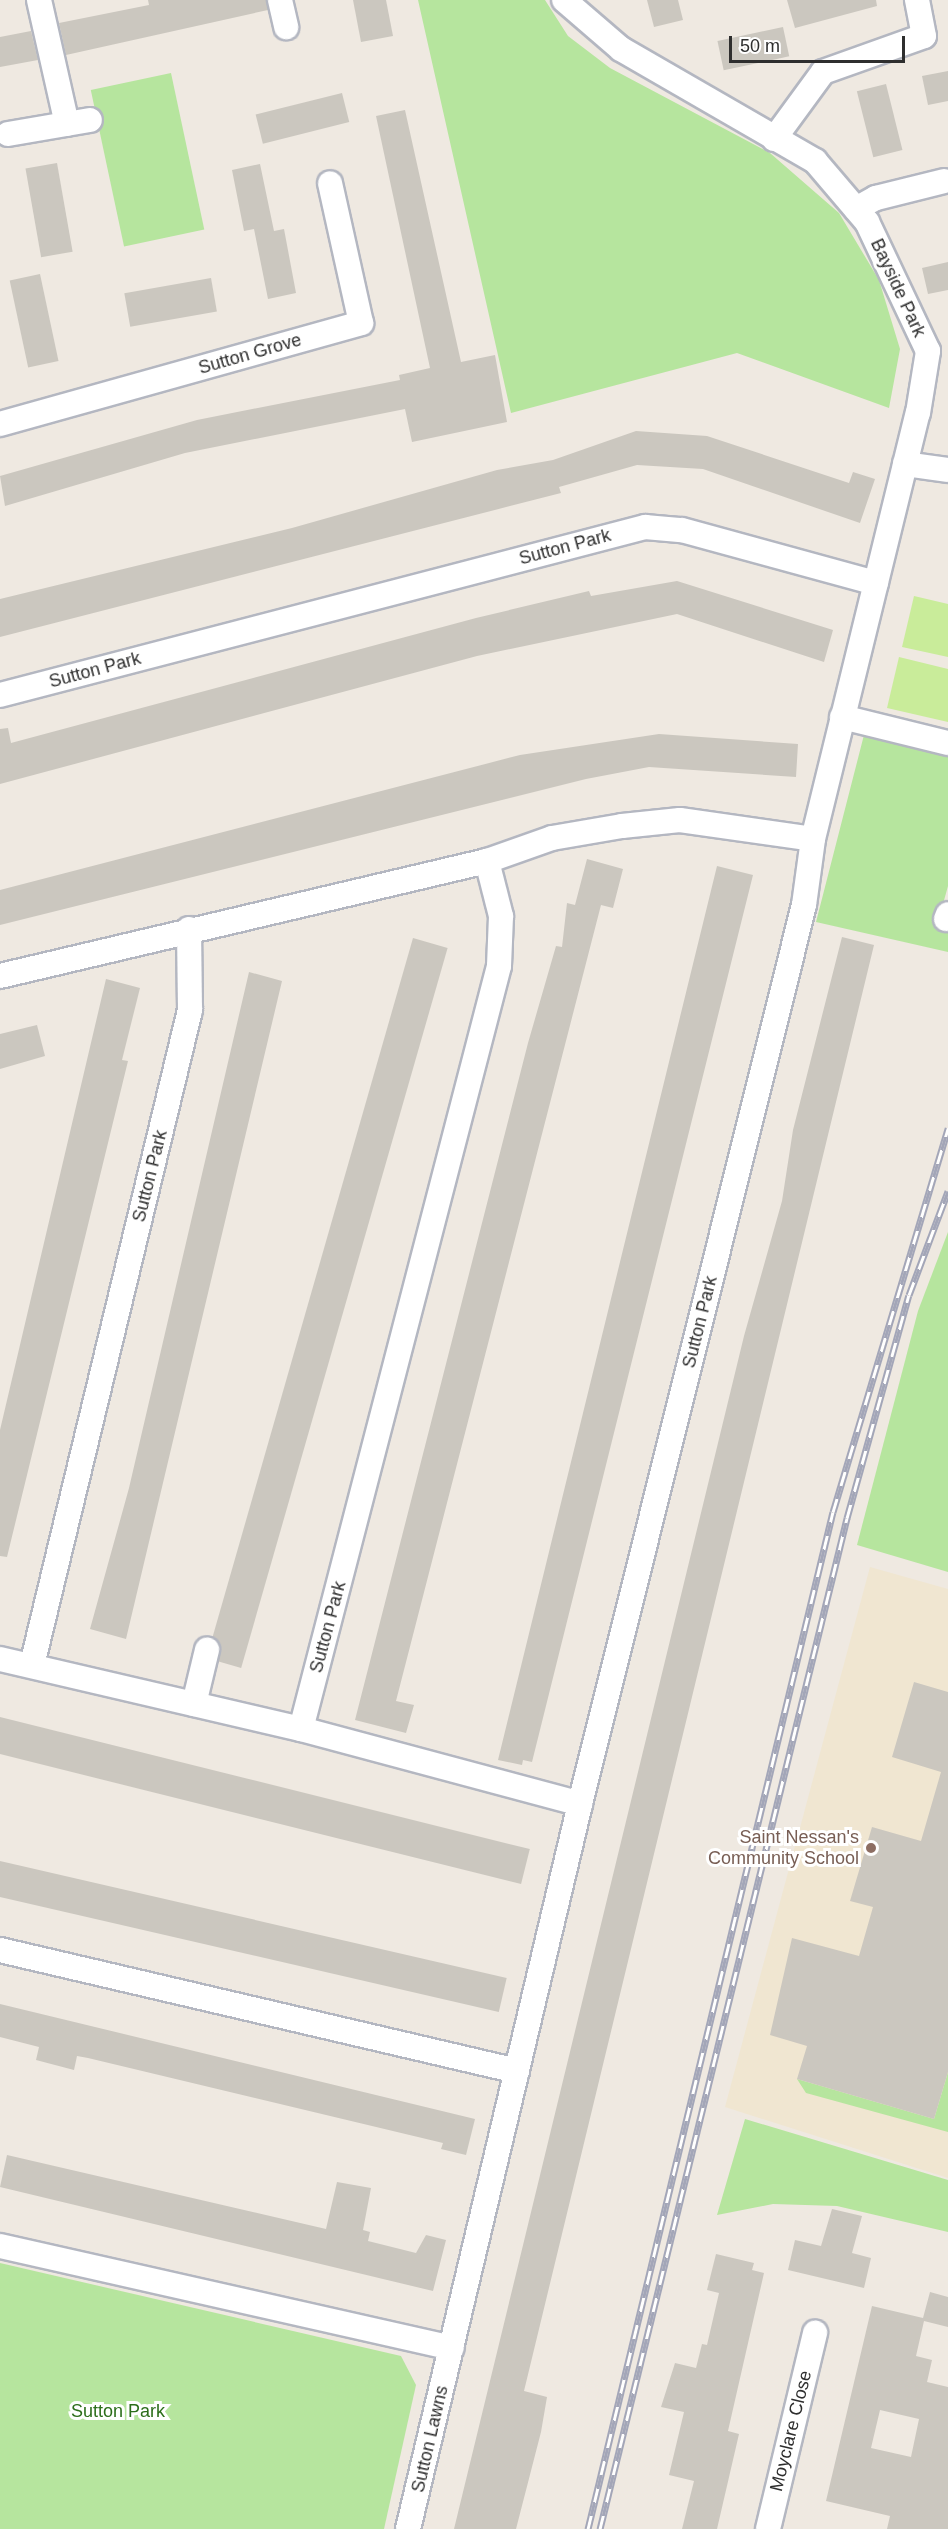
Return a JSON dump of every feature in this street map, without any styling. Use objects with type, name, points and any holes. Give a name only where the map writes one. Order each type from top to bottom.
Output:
[{"type":"street","points":[[8,134],[79,122],[39,0]]},
{"type":"street","points":[[280,0],[286,27]]},
{"type":"street","name":"Bayside Park","points":[[564,0],[621,49],[815,161],[856,209],[938,350],[905,464],[876,583]]},
{"type":"street","points":[[774,139],[823,72],[924,36],[917,0]]},
{"type":"street","points":[[856,209],[876,198],[944,181]]},
{"type":"street","name":"Sutton Grove","points":[[0,424],[361,323],[330,183]]},
{"type":"street","points":[[905,464],[948,470]]},
{"type":"street","name":"Sutton Park","points":[[0,695],[645,526],[682,530],[876,583],[813,839],[804,905],[580,1804],[452,2348]]},
{"type":"street","points":[[842,717],[948,743]]},
{"type":"street","points":[[0,976],[189,929],[487,861],[552,838],[680,820],[813,839]]},
{"type":"street","name":"Sutton Park","points":[[301,1729],[499,966],[501,916],[487,861]]},
{"type":"street","name":"Sutton Park","points":[[32,1665],[190,1010],[189,929]]},
{"type":"street","points":[[194,1704],[207,1650]]},
{"type":"street","points":[[0,1659],[301,1729],[580,1804]]},
{"type":"street","points":[[0,1950],[517,2071]]},
{"type":"street","points":[[0,2246],[452,2348]]},
{"type":"street","name":"Moyclare Close","points":[[768,2529],[815,2333]]},
{"type":"street","name":"Sutton Lawns","points":[[408,2529],[452,2348]]},
{"type":"shaded area","name":"Saint Nessan's Community School","points":[[870,1567],[948,1589],[948,2178],[725,2107]]},
{"type":"green space","points":[[418,0],[545,0],[568,36],[610,68],[770,153],[839,213],[879,280],[900,349],[889,408],[737,353],[511,413]]},
{"type":"green space","points":[[171,73],[204,230],[124,247],[91,90]]},
{"type":"green space","points":[[914,596],[948,604],[948,657],[902,647]]},
{"type":"green space","points":[[899,657],[948,669],[948,722],[887,708]]},
{"type":"green space","points":[[865,731],[948,751],[948,886],[938,922],[948,926],[948,952],[816,922]]},
{"type":"green space","points":[[948,1232],[948,1572],[857,1545],[918,1311]]},
{"type":"green space","points":[[948,2072],[948,2132],[806,2093],[797,2079],[934,2119]]},
{"type":"green space","points":[[745,2119],[948,2180],[948,2232],[837,2206],[773,2204],[717,2215]]},
{"type":"green space","name":"Sutton Park","points":[[0,2263],[401,2356],[416,2385],[384,2529],[0,2529]]},
{"type":"building","points":[[148,0],[266,0],[268,10],[66,55],[59,23],[149,5]]},
{"type":"building","points":[[353,0],[386,0],[393,36],[361,42]]},
{"type":"building","points":[[647,0],[678,0],[683,20],[654,27]]},
{"type":"building","points":[[787,0],[876,0],[877,6],[795,28]]},
{"type":"building","points":[[783,27],[789,56],[724,70],[717,41]]},
{"type":"building","points":[[31,31],[38,60],[0,67],[0,37]]},
{"type":"building","points":[[948,71],[948,101],[928,105],[922,76]]},
{"type":"building","points":[[886,84],[902,150],[873,157],[857,91]]},
{"type":"building","points":[[342,93],[349,122],[263,144],[256,115]]},
{"type":"building","points":[[405,110],[461,362],[495,355],[507,422],[412,442],[405,409],[185,453],[5,506],[0,476],[197,420],[400,380],[399,375],[430,368],[376,116]]},
{"type":"building","points":[[57,163],[73,252],[41,257],[25,169]]},
{"type":"building","points":[[260,164],[274,231],[284,229],[296,293],[268,299],[254,229],[244,231],[232,170]]},
{"type":"building","points":[[948,262],[948,290],[928,294],[922,268]]},
{"type":"building","points":[[40,274],[59,361],[28,368],[10,280]]},
{"type":"building","points":[[211,278],[217,311],[130,327],[124,293]]},
{"type":"building","points":[[636,431],[707,436],[849,483],[853,472],[875,479],[860,523],[703,469],[637,465],[559,487],[561,493],[0,637],[0,599],[292,528],[497,470],[553,460]]},
{"type":"building","points":[[677,581],[833,630],[824,662],[677,614],[477,656],[0,784],[0,729],[8,728],[11,743],[476,618],[589,591],[591,596]]},
{"type":"building","points":[[659,734],[798,744],[796,777],[649,767],[586,779],[0,925],[0,890],[520,755]]},
{"type":"building","points":[[587,859],[623,869],[613,908],[601,905],[396,1701],[414,1705],[406,1733],[355,1720],[528,1043],[556,946],[562,947],[567,903],[575,905]]},
{"type":"building","points":[[717,866],[753,875],[532,1762],[523,1760],[522,1765],[498,1760]]},
{"type":"building","points":[[842,937],[874,945],[524,2391],[547,2397],[541,2432],[516,2529],[454,2529],[744,1336],[782,1201],[793,1130]]},
{"type":"building","points":[[413,938],[448,948],[241,1668],[207,1658]]},
{"type":"building","points":[[249,972],[282,981],[126,1639],[90,1629],[129,1488]]},
{"type":"building","points":[[106,979],[140,988],[122,1060],[128,1061],[7,1557],[0,1556],[0,1430]]},
{"type":"building","points":[[37,1025],[45,1056],[0,1069],[0,1034]]},
{"type":"building","points":[[914,1682],[948,1692],[948,2072],[934,2119],[797,2079],[807,2046],[770,2035],[792,1938],[859,1956],[873,1907],[850,1901],[872,1827],[921,1841],[941,1772],[892,1757]]},
{"type":"building","points":[[0,1717],[530,1849],[521,1884],[0,1754]]},
{"type":"building","points":[[0,1861],[507,1978],[499,2012],[0,1897]]},
{"type":"building","points":[[0,2004],[475,2119],[466,2155],[441,2149],[443,2143],[88,2058],[77,2056],[74,2070],[36,2060],[39,2047],[0,2037]]},
{"type":"building","points":[[7,2155],[326,2229],[337,2182],[371,2188],[363,2230],[370,2232],[368,2241],[416,2253],[426,2235],[446,2240],[433,2291],[0,2187]]},
{"type":"building","points":[[832,2209],[862,2216],[852,2253],[871,2258],[864,2288],[788,2270],[795,2240],[821,2246]]},
{"type":"building","points":[[716,2254],[754,2263],[752,2270],[764,2273],[728,2431],[739,2434],[717,2529],[682,2529],[694,2481],[669,2475],[684,2412],[661,2407],[675,2363],[696,2368],[702,2344],[707,2345],[719,2293],[707,2290]]},
{"type":"building","points":[[930,2292],[948,2297],[948,2327],[924,2321],[916,2356],[932,2360],[927,2382],[948,2387],[948,2529],[887,2529],[890,2516],[826,2501],[872,2306],[923,2318]],"holes":[[[880,2410],[919,2419],[911,2457],[871,2448]]]},
{"type":"railway","points":[[588,2529],[833,1512],[948,1128]]},
{"type":"railway","points":[[600,2529],[847,1518],[909,1295],[948,1191]]},
{"type":"place","name":"Saint Nessan's Community School","points":[[871,1848]]}]
